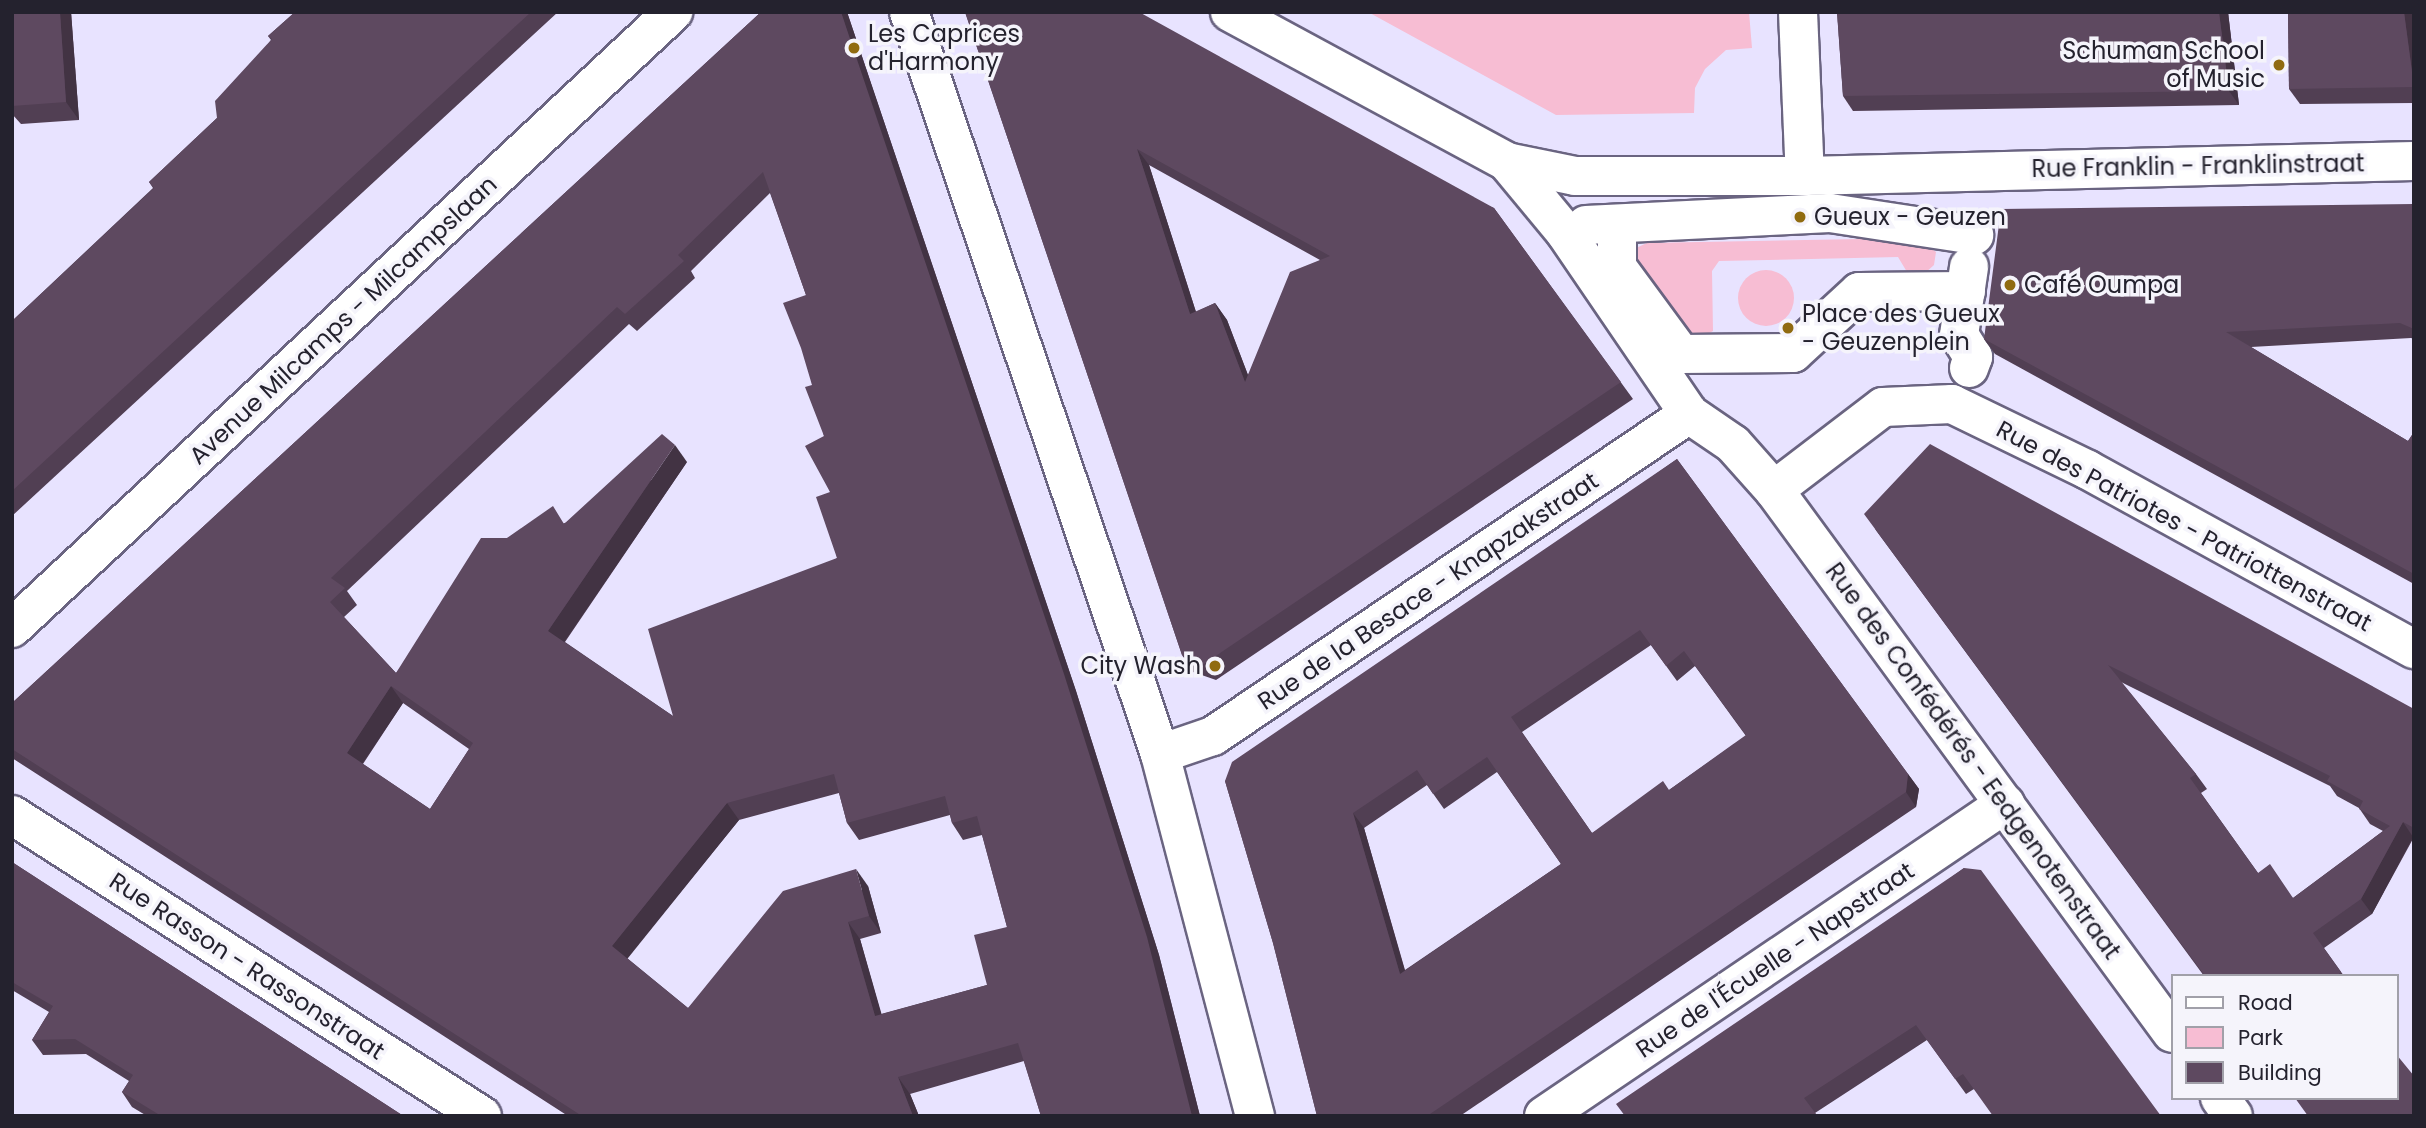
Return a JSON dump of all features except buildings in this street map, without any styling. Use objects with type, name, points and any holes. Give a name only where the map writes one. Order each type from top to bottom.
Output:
[{"type":"street","name":"Avenue Milcamps - Milcampslaan","points":[[12,628],[673,12]]},
{"type":"street","points":[[909,12],[1160,754],[1255,1116]]},
{"type":"street","points":[[1230,12],[1507,162],[1575,176],[1805,176],[1797,12]]},
{"type":"street","name":"Rue Franklin - Franklinstraat","points":[[1805,176],[2414,161]]},
{"type":"street","points":[[1507,162],[1565,232],[1689,414],[1733,444],[1774,490]]},
{"type":"street","points":[[1966,291],[1859,292],[1793,353],[1681,354],[1617,267],[1602,224],[1697,223],[1726,215],[1830,213],[1976,228],[1966,291],[1959,335],[1973,357],[1969,368]]},
{"type":"street","name":"Rue des Patriotes - Patriottenstraat","points":[[1774,490],[1883,407],[1952,404],[2088,470],[2414,649]]},
{"type":"street","name":"Rue de la Besace - Knapzakstraat","points":[[1160,754],[1213,736],[1689,414]]},
{"type":"street","name":"Rue des Confédérés - Eedgenotenstraat","points":[[1774,490],[2170,1029]]},
{"type":"street","name":"Rue de l'Écuelle - Napstraat","points":[[1555,1113],[2005,804]]},
{"type":"street","name":"Rue Rasson - Rassonstraat","points":[[12,815],[479,1115]]},
{"type":"street","points":[[2221,1100],[2233,1116]]},
{"type":"green space","points":[[1368,12],[1749,12],[1752,48],[1726,50],[1705,69],[1695,88],[1694,113],[1556,115]]},
{"type":"green space","points":[[1917,238],[1936,252],[1934,265],[1925,273],[1907,272],[1898,257],[1719,261],[1712,271],[1713,331],[1694,341],[1633,262],[1636,248],[1647,243]]},
{"type":"green space","points":[[1760,270],[1772,270],[1786,278],[1794,292],[1792,309],[1786,318],[1772,326],[1760,326],[1743,314],[1738,304],[1738,292],[1750,275]]},
{"type":"place","name":"Les Caprices d'Harmony","points":[[854,48]]},
{"type":"place","name":"Schuman School of Music","points":[[2279,65]]},
{"type":"place","name":"Gueux - Geuzen","points":[[1800,217]]},
{"type":"place","name":"Café Oumpa","points":[[2010,285]]},
{"type":"place","name":"Place des Gueux - Geuzenplein","points":[[1788,328]]},
{"type":"place","name":"City Wash","points":[[1215,666]]}]
